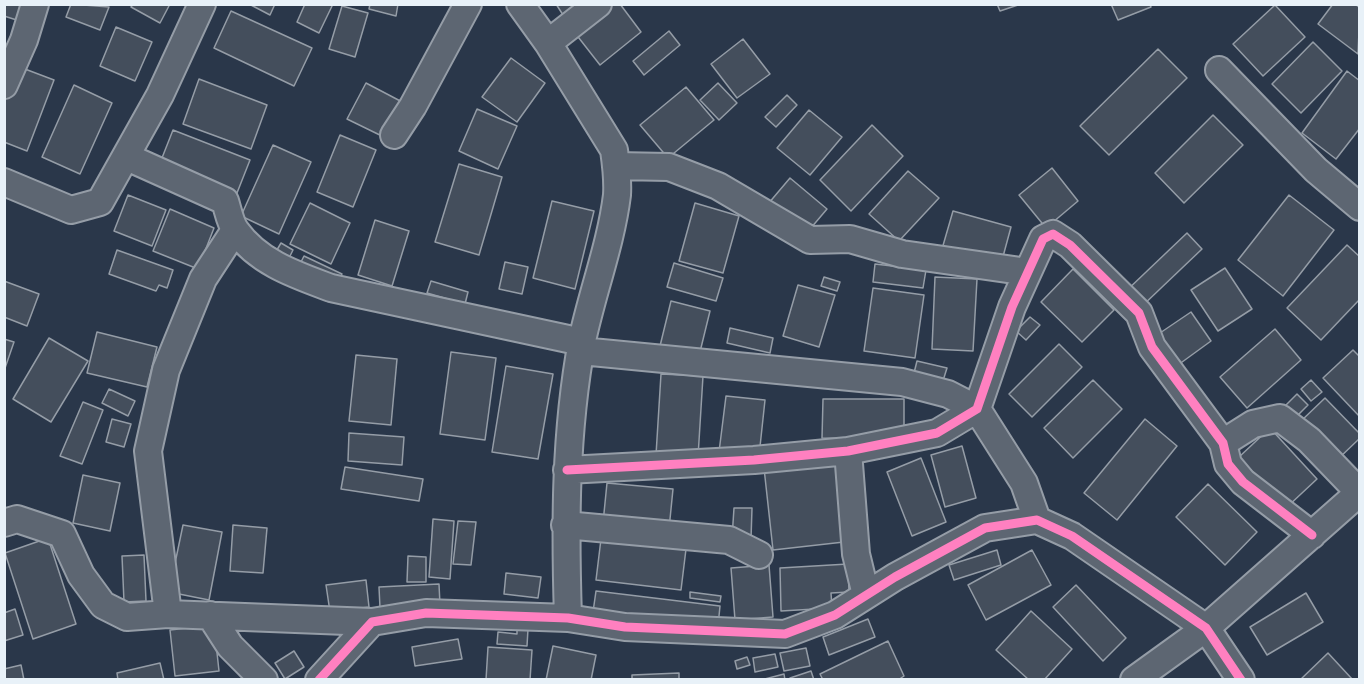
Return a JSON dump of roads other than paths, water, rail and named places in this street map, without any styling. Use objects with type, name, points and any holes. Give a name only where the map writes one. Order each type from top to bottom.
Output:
[{"type":"street","points":[[4,86],[24,40],[35,4]]},
{"type":"street","points":[[4,182],[71,210],[100,202],[160,95],[202,4]]},
{"type":"street","points":[[394,135],[413,106],[468,4]]},
{"type":"street","points":[[520,4],[548,43],[614,150],[616,166],[617,195],[582,346],[567,470],[565,525],[568,618]]},
{"type":"street","points":[[548,43],[598,4]]},
{"type":"street","points":[[1219,70],[1316,170],[1359,207]]},
{"type":"street","points":[[127,157],[225,201],[235,230],[262,258],[331,288],[582,346],[902,382],[948,394],[977,409],[1024,483],[1037,520]]},
{"type":"street","points":[[616,166],[669,167],[718,186],[810,240],[850,239],[902,254],[1028,272]]},
{"type":"street","points":[[168,614],[148,451],[166,370],[203,279],[235,230]]},
{"type":"street","points":[[567,470],[743,460],[848,451],[937,433],[977,409],[1012,307],[1043,239],[1053,234],[1070,245],[1139,313],[1152,347],[1223,443],[1228,464],[1243,482],[1312,535]]},
{"type":"street","points":[[1134,680],[1206,628],[1359,492],[1309,440],[1280,418],[1253,424],[1223,443]]},
{"type":"street","points":[[848,451],[856,554],[866,595]]},
{"type":"street","points":[[4,523],[17,519],[62,534],[81,574],[103,605],[127,617],[168,614],[372,622],[426,613],[568,618],[625,627],[785,634],[835,615],[985,528],[1037,520],[1072,536],[1206,628],[1241,680]]},
{"type":"street","points":[[565,525],[729,540],[759,555]]},
{"type":"street","points":[[210,615],[230,646],[264,680]]},
{"type":"street","points":[[319,680],[372,622]]}]
